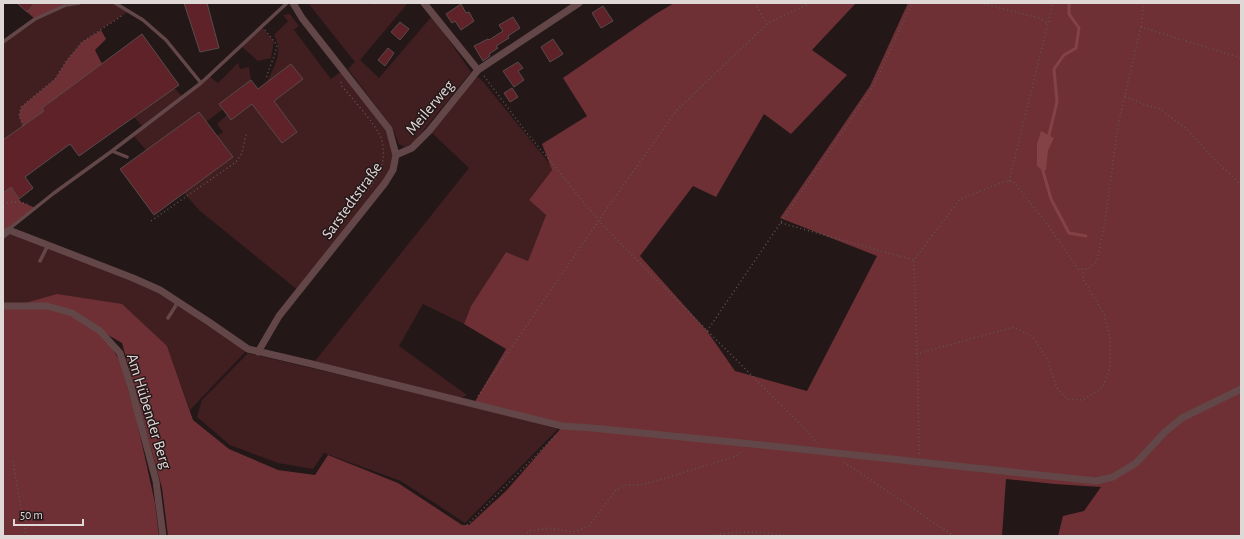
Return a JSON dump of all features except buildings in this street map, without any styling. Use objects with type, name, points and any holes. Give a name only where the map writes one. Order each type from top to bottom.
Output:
[{"type":"street","name":"Sarstedtstraße","points":[[258,352],[279,316],[385,183],[393,170],[396,155],[389,128],[302,18],[293,3]]},
{"type":"street","points":[[424,3],[478,70]]},
{"type":"street","name":"Meilerweg","points":[[396,155],[412,148],[429,131],[478,70],[579,3]]},
{"type":"street","points":[[6,232],[48,245],[160,290],[248,349],[564,427],[600,428],[1096,482],[1113,476],[1136,463],[1165,432],[1182,418],[1241,390]]},
{"type":"street","name":"Am Hübender Berg","points":[[3,306],[47,306],[72,313],[100,331],[120,353],[156,481],[163,536]]},
{"type":"lane","points":[[3,42],[35,18],[66,6],[79,3]]},
{"type":"lane","points":[[115,3],[143,20],[166,40],[201,83]]},
{"type":"lane","points":[[6,232],[201,83],[287,3]]},
{"type":"lane","points":[[112,151],[127,157]]},
{"type":"lane","points":[[40,262],[48,245]]},
{"type":"lane","points":[[168,318],[178,302]]},
{"type":"path","points":[[755,3],[767,24]]},
{"type":"path","points":[[473,405],[676,111],[767,24],[812,3]]},
{"type":"path","points":[[707,331],[873,87],[912,3]]},
{"type":"path","points":[[980,3],[1039,18],[1047,23]]},
{"type":"path","points":[[1009,181],[1053,3]]},
{"type":"path","points":[[919,463],[914,260],[960,199],[1006,181],[1013,181],[1050,228],[1078,269],[1089,269],[1097,261],[1105,221],[1118,125],[1141,27],[1144,3]]},
{"type":"path","points":[[23,126],[19,116],[21,107],[55,79],[67,60],[82,42],[129,11]]},
{"type":"path","points":[[261,26],[277,45],[266,79]]},
{"type":"path","points":[[1141,27],[1241,58]]},
{"type":"path","points":[[478,70],[526,132],[599,221],[808,432],[820,447],[830,453]]},
{"type":"path","points":[[347,75],[341,81],[342,86],[370,121],[380,137],[384,151],[382,164],[377,177],[360,199],[366,207]]},
{"type":"path","points":[[1125,96],[1143,104],[1160,109],[1187,129],[1212,158],[1241,185]]},
{"type":"path","points":[[151,221],[236,162],[242,153],[246,134]]},
{"type":"path","points":[[3,203],[21,202],[36,208]]},
{"type":"path","points":[[781,222],[914,260]]},
{"type":"path","points":[[916,354],[1014,327],[1032,337],[1047,359],[1057,388],[1067,399],[1083,400],[1103,387],[1110,368],[1110,338],[1104,314],[1083,279],[1083,269]]},
{"type":"path","points":[[467,525],[564,427]]},
{"type":"path","points":[[524,536],[530,531],[550,528],[573,532],[589,526],[616,490],[624,485],[639,484],[673,476],[736,456],[752,444]]},
{"type":"path","points":[[13,461],[26,536]]},
{"type":"path","points":[[843,462],[954,536]]},
{"type":"path","points":[[708,536],[759,532],[791,536]]},
{"type":"shaded area","points":[[35,3],[79,3],[66,5],[35,19],[27,12]]},
{"type":"shaded area","points":[[79,3],[115,3],[129,11],[82,42],[67,60],[55,79],[21,107],[19,116],[23,126],[3,140],[3,42],[35,19],[66,5]]},
{"type":"shaded area","points":[[308,3],[368,3],[370,5],[372,3],[408,3],[360,60],[379,78],[432,16],[471,72],[413,143],[405,147],[399,144],[392,127],[348,69],[355,62]]},
{"type":"shaded area","points":[[674,3],[856,3],[812,50],[847,75],[791,134],[764,114],[716,197],[693,186],[640,256],[707,331],[735,371],[807,391],[877,256],[780,218],[870,86],[908,3],[1241,3],[1241,536],[1058,536],[1063,516],[1084,511],[1101,487],[1006,479],[1002,536],[168,536],[162,488],[122,343],[101,331],[120,361],[136,417],[155,503],[159,536],[3,536],[3,306],[15,306],[57,294],[122,304],[167,346],[193,420],[229,449],[278,470],[315,475],[328,455],[398,483],[462,525],[469,525],[506,491],[562,427],[473,405],[506,349],[464,324],[471,306],[506,252],[528,261],[546,215],[529,200],[552,170],[542,144],[587,116],[563,78],[654,15]]},
{"type":"shaded area","points":[[290,14],[299,26],[294,30],[331,79],[343,70],[389,129],[396,155],[393,170],[299,291],[200,211],[184,193],[233,157],[217,136],[223,132],[217,124],[227,115],[231,120],[252,104],[282,143],[297,132],[274,101],[267,82],[275,65],[278,54],[277,42],[274,35],[288,21],[283,15]]},
{"type":"shaded area","points":[[261,26],[274,41],[271,58],[258,61],[241,46]]},
{"type":"shaded area","points":[[101,30],[106,39],[95,50],[102,64],[43,108],[44,111],[23,126],[19,116],[21,107],[55,79],[67,60],[82,42]]},
{"type":"shaded area","points":[[238,63],[240,69],[249,67],[251,80],[219,104],[223,109],[206,122],[199,112],[146,150],[133,135],[143,127],[134,117],[174,88],[183,97],[209,76],[218,83]]},
{"type":"shaded area","points":[[475,77],[480,78],[550,164],[552,170],[529,200],[546,215],[528,261],[506,252],[471,306],[464,324],[423,304],[399,346],[467,395],[461,398],[315,361],[469,168],[432,133]]},
{"type":"shaded area","points":[[1041,131],[1054,138],[1048,150],[1046,170],[1043,171],[1037,166],[1037,144]]},
{"type":"shaded area","points":[[11,187],[21,202],[36,208],[3,235],[3,193]]},
{"type":"shaded area","points":[[9,230],[160,290],[248,349],[190,410],[167,346],[15,306],[3,306],[3,235]]},
{"type":"shaded area","points":[[248,353],[470,406],[558,429],[465,523],[401,481],[324,453],[313,469],[278,463],[230,445],[197,417],[202,400]]},
{"type":"waterway","points":[[1048,139],[1057,102],[1054,69],[1064,55],[1076,48],[1079,28],[1069,14],[1069,3]]},
{"type":"waterway","points":[[1043,168],[1051,199],[1069,233],[1086,236]]}]
